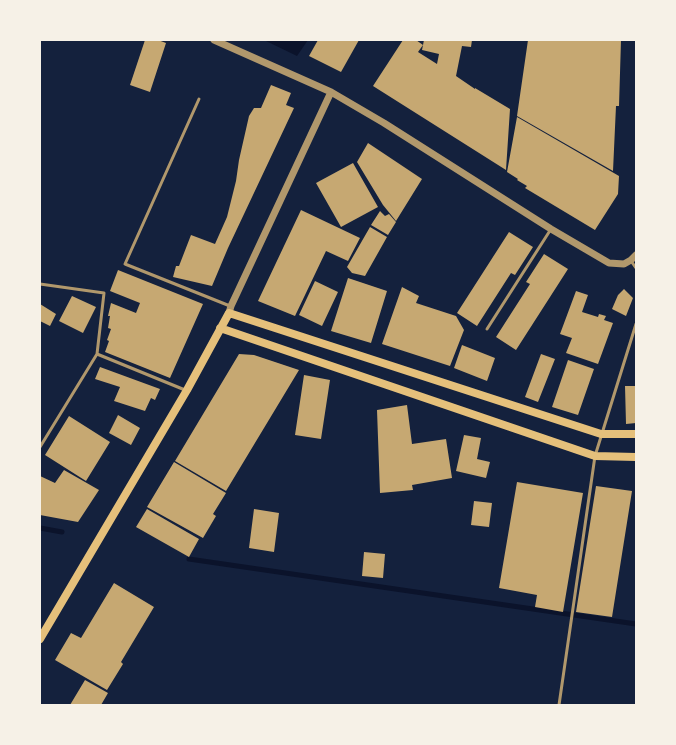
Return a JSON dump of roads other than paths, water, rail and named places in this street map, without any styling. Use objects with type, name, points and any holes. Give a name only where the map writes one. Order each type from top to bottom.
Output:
[{"type":"main road","points":[[40,639],[187,390],[230,310],[601,434],[636,434]]},
{"type":"main road","points":[[220,328],[595,456],[636,457]]},
{"type":"street","points":[[214,40],[331,92],[384,123],[551,229],[609,263],[624,264],[634,258]]},
{"type":"street","points":[[230,310],[331,92]]},
{"type":"lane","points":[[199,99],[125,264],[230,310]]},
{"type":"lane","points":[[487,329],[551,229]]},
{"type":"lane","points":[[634,258],[636,268]]},
{"type":"lane","points":[[40,284],[104,293],[97,354],[40,447]]},
{"type":"lane","points":[[559,705],[595,456],[636,324]]},
{"type":"lane","points":[[97,354],[187,390]]},
{"type":"water","points":[[266,40],[308,40],[297,56]]},
{"type":"waterway","points":[[40,528],[62,532]]},
{"type":"waterway","points":[[189,559],[636,624]]}]
